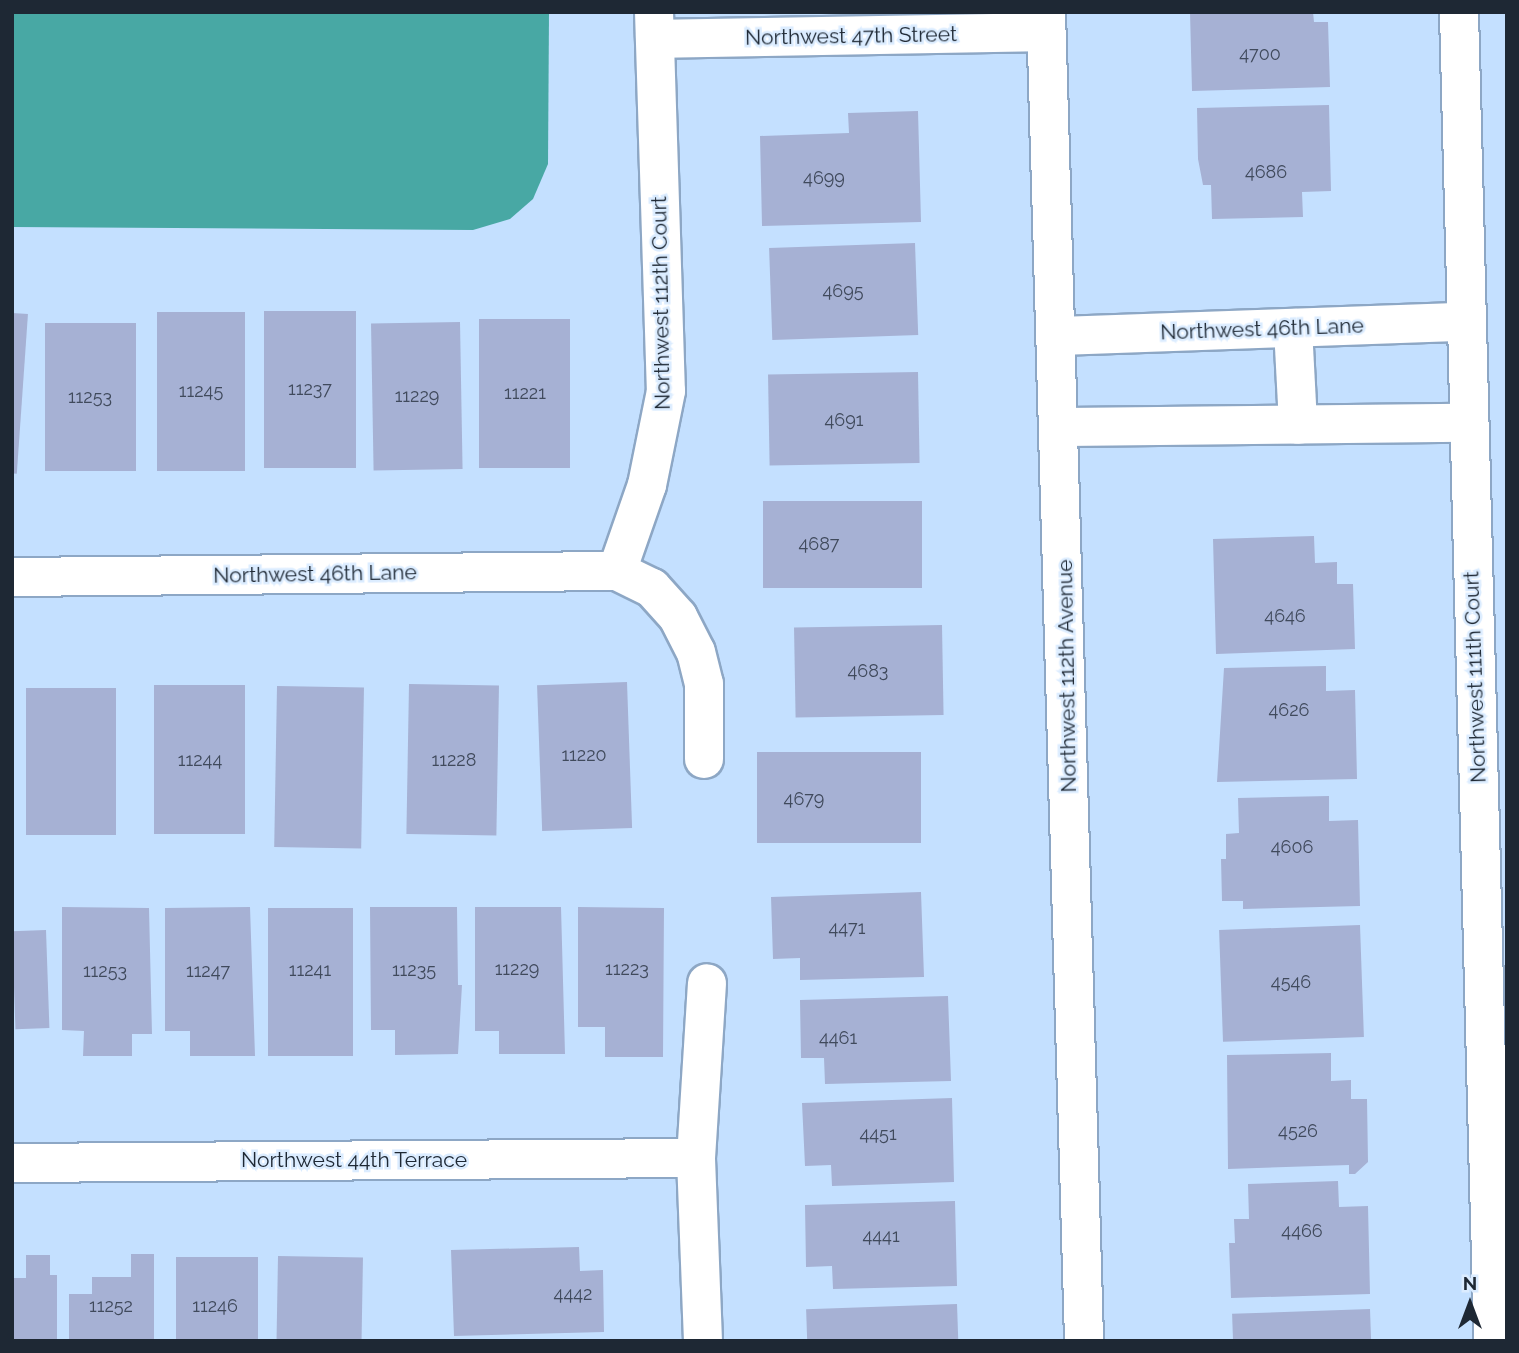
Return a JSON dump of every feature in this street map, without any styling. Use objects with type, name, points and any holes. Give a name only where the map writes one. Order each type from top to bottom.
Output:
[{"type":"street","name":"Northwest 111th Court","points":[[1459,12],[1493,1341]]},
{"type":"street","name":"Northwest 47th Street","points":[[655,26],[1046,22]]},
{"type":"street","name":"Northwest 112th Avenue","points":[[1046,22],[1061,427],[1084,1341]]},
{"type":"street","name":"Northwest 112th Court","points":[[617,570],[648,485],[666,391],[655,26]]},
{"type":"street","name":"Northwest 46th Lane","points":[[1058,336],[1466,322]]},
{"type":"street","points":[[1293,328],[1298,425]]},
{"type":"street","points":[[1061,427],[1468,423]]},
{"type":"street","name":"Northwest 46th Lane","points":[[12,577],[617,570]]},
{"type":"street","points":[[617,570],[652,588],[678,617],[696,652],[704,684],[704,759]]},
{"type":"street","points":[[703,1341],[696,1158],[707,983]]},
{"type":"street","name":"Northwest 44th Terrace","points":[[12,1163],[696,1158]]},
{"type":"shaded area","points":[[12,12],[549,12],[548,164],[533,199],[510,219],[473,230],[12,227]]},
{"type":"building","points":[[1190,12],[1313,12],[1314,22],[1328,22],[1330,87],[1192,91]]},
{"type":"building","points":[[1329,105],[1331,191],[1302,192],[1303,217],[1212,219],[1211,185],[1203,185],[1198,159],[1197,108]]},
{"type":"building","points":[[918,111],[921,222],[762,226],[760,136],[849,133],[848,113]]},
{"type":"building","points":[[915,243],[918,335],[772,340],[769,248]]},
{"type":"building","points":[[264,311],[356,311],[356,468],[264,468]]},
{"type":"building","points":[[157,312],[245,312],[245,471],[157,471]]},
{"type":"building","points":[[12,313],[28,314],[17,474],[12,473]]},
{"type":"building","points":[[479,319],[570,319],[570,468],[479,468]]},
{"type":"building","points":[[460,322],[463,469],[374,471],[371,324]]},
{"type":"building","points":[[45,323],[136,323],[136,471],[45,471]]},
{"type":"building","points":[[918,372],[920,463],[770,466],[768,375]]},
{"type":"building","points":[[763,501],[922,501],[922,588],[763,588]]},
{"type":"building","points":[[1314,536],[1315,563],[1337,562],[1337,584],[1353,584],[1355,649],[1216,654],[1213,539]]},
{"type":"building","points":[[942,625],[944,715],[796,718],[794,628]]},
{"type":"building","points":[[1326,666],[1326,691],[1355,690],[1357,779],[1217,782],[1224,668]]},
{"type":"building","points":[[627,682],[632,828],[542,831],[537,685]]},
{"type":"building","points":[[409,684],[499,686],[496,836],[406,834]]},
{"type":"building","points":[[154,685],[245,685],[245,834],[154,834]]},
{"type":"building","points":[[277,686],[364,688],[361,848],[274,847]]},
{"type":"building","points":[[26,688],[116,688],[116,835],[26,835]]},
{"type":"building","points":[[757,752],[921,752],[921,843],[757,843]]},
{"type":"building","points":[[1329,796],[1329,821],[1358,820],[1360,906],[1243,909],[1243,901],[1222,901],[1221,859],[1226,859],[1226,834],[1239,833],[1238,798]]},
{"type":"building","points":[[921,892],[924,977],[800,980],[800,958],[773,959],[771,897]]},
{"type":"building","points":[[62,907],[149,908],[152,1034],[132,1034],[132,1056],[83,1056],[84,1031],[62,1030]]},
{"type":"building","points":[[250,907],[255,1056],[190,1056],[190,1031],[165,1031],[165,908]]},
{"type":"building","points":[[370,907],[457,907],[458,985],[462,985],[458,1054],[395,1055],[395,1030],[371,1030]]},
{"type":"building","points":[[475,907],[561,907],[565,1054],[499,1054],[499,1031],[475,1031]]},
{"type":"building","points":[[578,907],[664,908],[663,1057],[605,1057],[605,1027],[578,1027]]},
{"type":"building","points":[[268,908],[353,908],[353,1056],[268,1056]]},
{"type":"building","points":[[1360,925],[1364,1037],[1223,1042],[1219,930]]},
{"type":"building","points":[[46,930],[49,1028],[15,1029],[12,931]]},
{"type":"building","points":[[948,996],[951,1081],[825,1084],[824,1058],[801,1058],[800,1000]]},
{"type":"building","points":[[1331,1053],[1331,1081],[1351,1080],[1351,1099],[1367,1099],[1368,1162],[1355,1174],[1349,1174],[1349,1165],[1228,1169],[1227,1055]]},
{"type":"building","points":[[952,1098],[954,1182],[832,1186],[831,1165],[805,1166],[802,1103]]},
{"type":"building","points":[[1338,1181],[1339,1207],[1368,1206],[1370,1294],[1231,1298],[1229,1243],[1235,1243],[1234,1219],[1249,1219],[1248,1184]]},
{"type":"building","points":[[955,1201],[957,1286],[833,1289],[832,1266],[806,1267],[805,1205]]},
{"type":"building","points":[[579,1247],[580,1271],[603,1270],[604,1332],[454,1336],[451,1250]]},
{"type":"building","points":[[131,1254],[154,1254],[154,1341],[69,1341],[69,1294],[92,1294],[92,1277],[131,1277]]},
{"type":"building","points":[[26,1255],[50,1255],[50,1275],[57,1275],[57,1341],[12,1341],[12,1278],[26,1278]]},
{"type":"building","points":[[278,1256],[363,1257],[362,1341],[277,1341]]},
{"type":"building","points":[[176,1257],[258,1257],[258,1341],[176,1341]]},
{"type":"building","points":[[957,1304],[958,1341],[807,1341],[806,1309]]},
{"type":"building","points":[[1370,1309],[1371,1341],[1233,1341],[1232,1314]]}]
